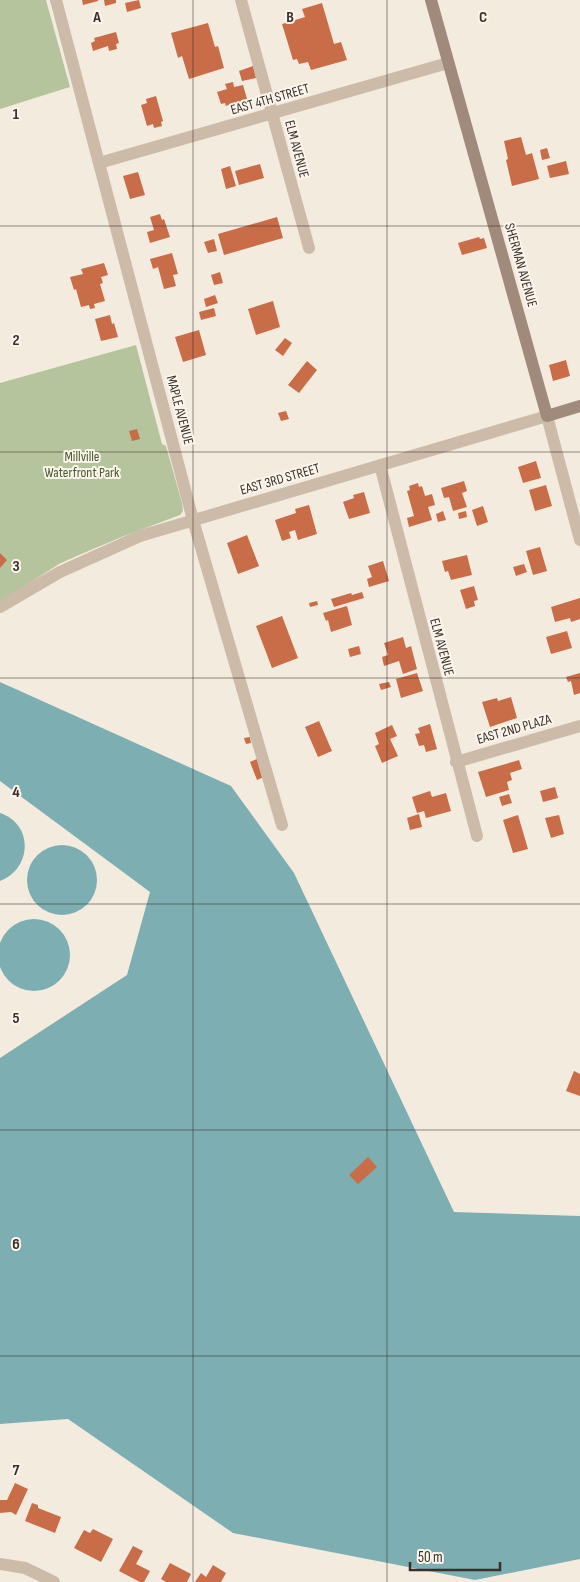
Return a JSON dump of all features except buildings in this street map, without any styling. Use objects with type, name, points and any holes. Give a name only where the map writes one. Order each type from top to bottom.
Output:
[{"type":"street","name":"MAPLE AVENUE","points":[[56,0],[193,520],[282,825]]},
{"type":"street","name":"ELM AVENUE","points":[[242,0],[309,248]]},
{"type":"street","name":"SHERMAN AVENUE","points":[[431,0],[580,540]]},
{"type":"street","name":"EAST 4TH STREET","points":[[99,163],[448,63]]},
{"type":"street","name":"EAST 3RD STREET","points":[[0,607],[60,572],[140,536],[580,406]]},
{"type":"street","name":"ELM AVENUE","points":[[380,465],[476,836]]},
{"type":"street","name":"EAST 2ND PLAZA","points":[[456,762],[580,726]]},
{"type":"street","points":[[0,1564],[25,1568],[42,1578],[54,1582]]},
{"type":"green space","points":[[0,0],[46,0],[70,87],[0,109]]},
{"type":"green space","name":"Millville Waterfront Park","points":[[136,345],[162,444],[166,446],[183,511],[180,515],[124,536],[59,564],[0,602],[0,383]]},
{"type":"water","points":[[0,682],[231,786],[294,873],[454,1212],[580,1216],[580,1559],[475,1580],[233,1533],[68,1419],[0,1424],[0,1058],[127,975],[150,892],[0,781]]},
{"type":"water","points":[[0,813],[11,819],[19,827],[25,847],[18,867],[11,875],[0,881]]},
{"type":"water","points":[[62,845],[75,848],[87,855],[94,867],[97,880],[94,893],[87,905],[75,912],[62,915],[49,912],[37,905],[30,893],[27,880],[30,867],[37,855],[49,848]]},
{"type":"water","points":[[34,919],[54,925],[64,935],[70,955],[64,975],[54,985],[34,991],[14,985],[4,975],[-2,955],[4,935],[14,925]]}]
